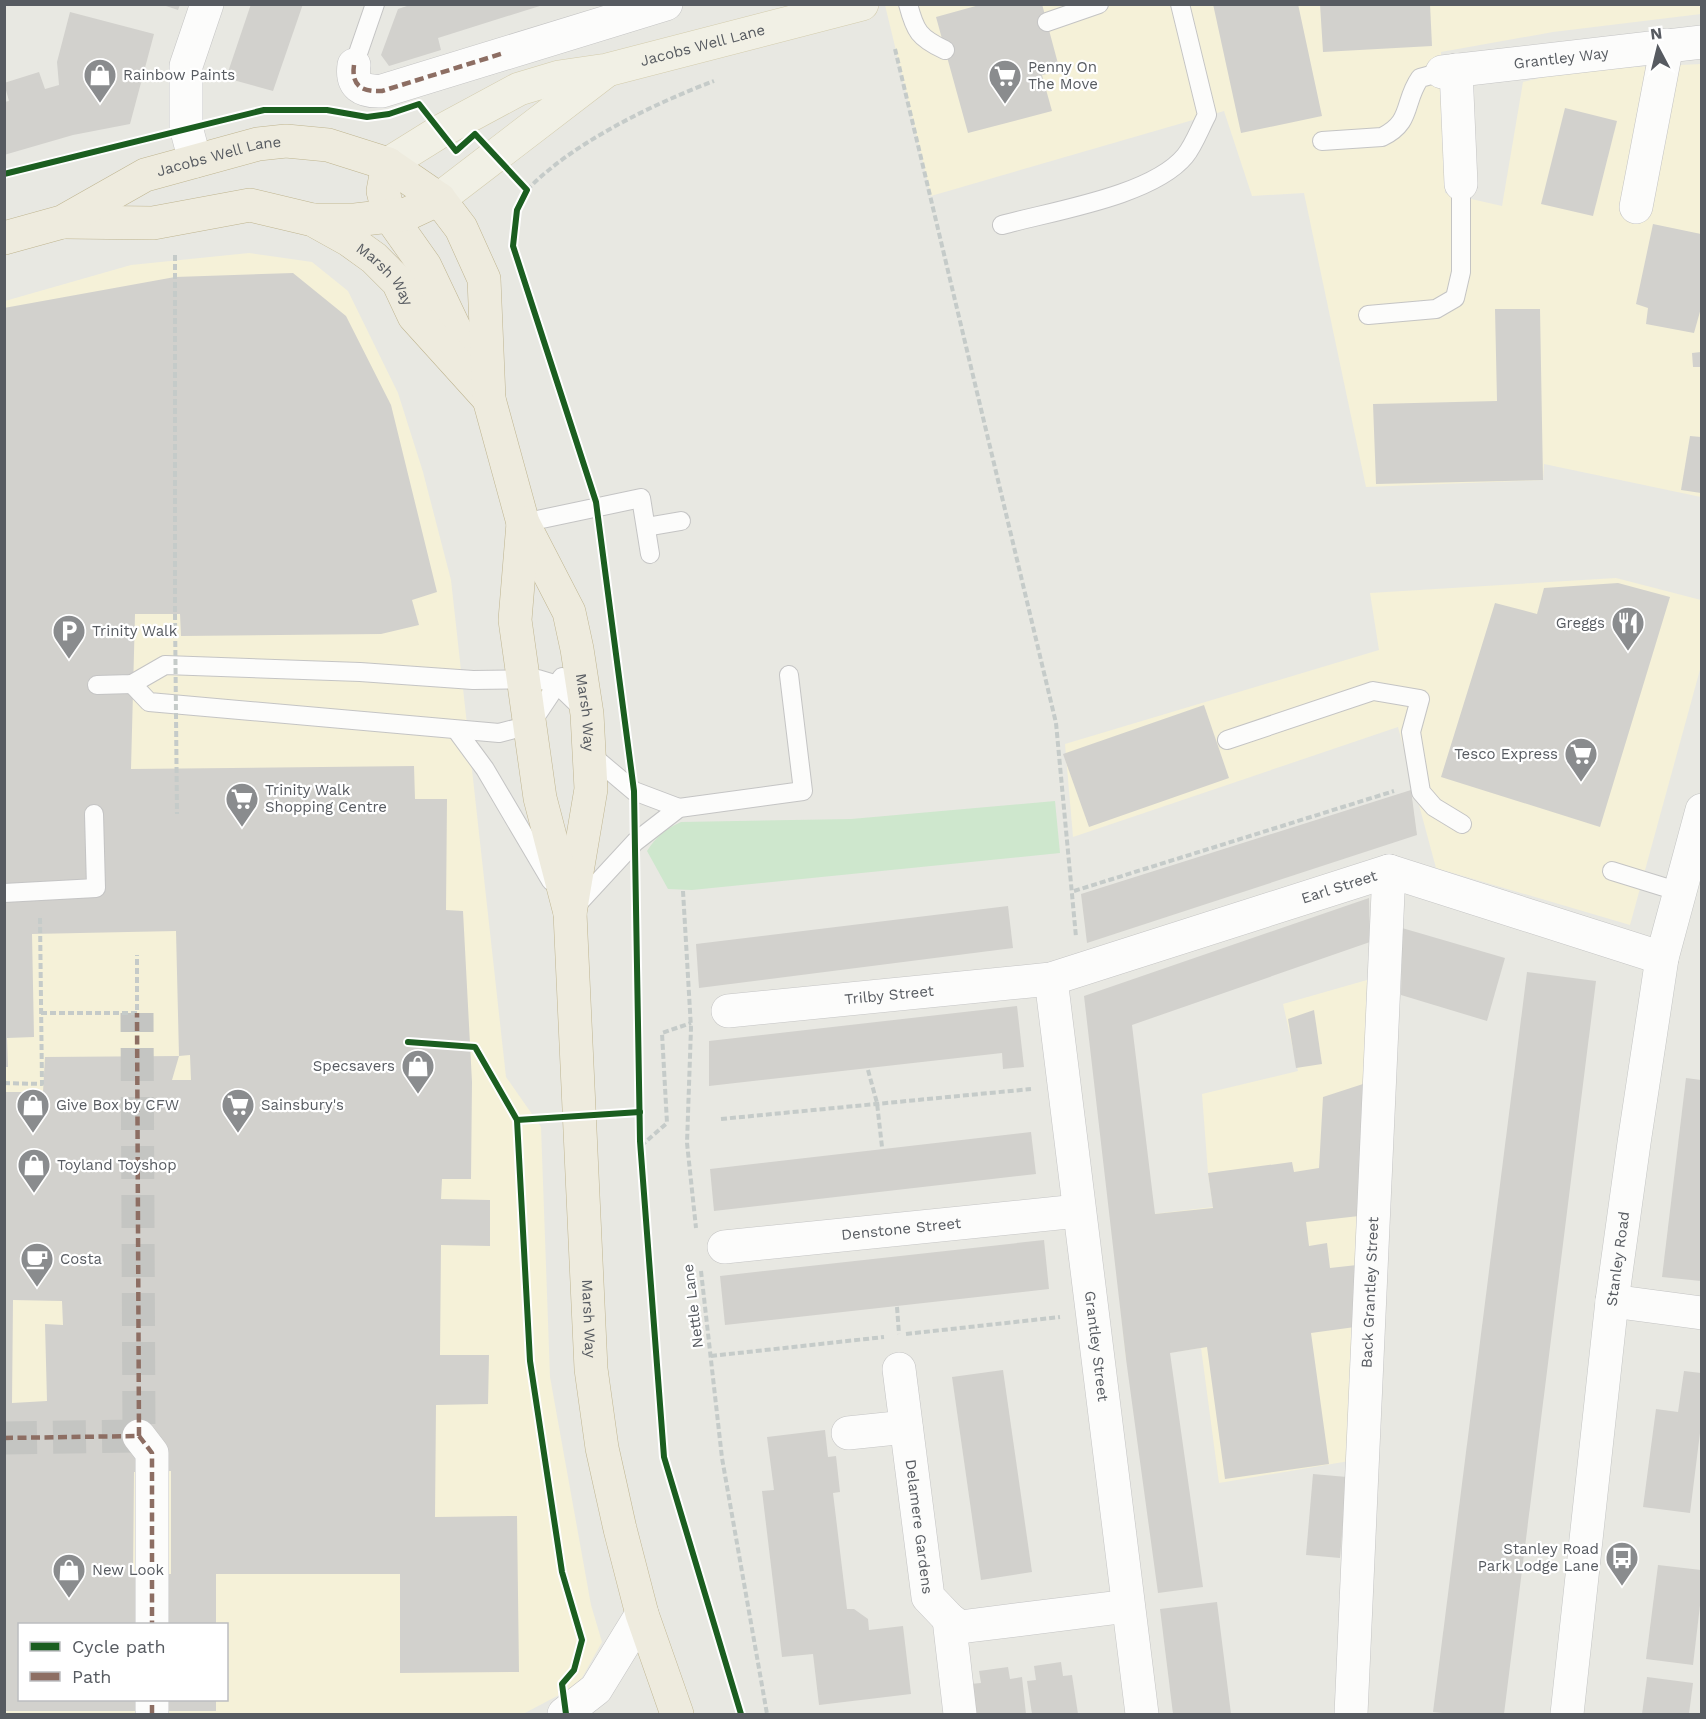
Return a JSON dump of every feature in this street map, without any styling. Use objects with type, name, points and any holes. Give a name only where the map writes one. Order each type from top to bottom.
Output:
[{"type":"highway","name":"Jacobs Well Lane","points":[[4,238],[62,222],[145,175],[258,144],[286,141],[328,144],[388,164],[439,200]]},
{"type":"highway","points":[[388,164],[383,191],[389,215],[425,266],[489,399]]},
{"type":"highway","points":[[313,220],[355,220],[407,214],[439,200]]},
{"type":"highway","name":"Marsh Way","points":[[439,200],[461,228],[484,279],[489,399],[523,523],[569,612],[577,649],[587,714],[591,789],[570,913]]},
{"type":"highway","name":"Jacobs Well Lane","points":[[62,222],[153,223],[250,205],[313,220]]},
{"type":"highway","name":"Marsh Way","points":[[313,220],[349,240],[374,258],[398,282],[414,316],[489,399]]},
{"type":"highway","name":"Marsh Way","points":[[523,523],[514,620],[540,798],[570,913],[591,1369],[602,1448],[642,1614],[677,1714]]},
{"type":"main road","name":"Jacobs Well Lane","points":[[388,164],[441,131],[519,89],[559,77],[607,70],[795,12],[862,4]]},
{"type":"main road","name":"Jacobs Well Lane","points":[[439,200],[607,70]]},
{"type":"street","points":[[195,161],[186,127],[186,66],[207,4]]},
{"type":"street","points":[[359,77],[382,91],[666,4]]},
{"type":"street","name":"Grantley Way","points":[[1449,71],[1701,42]]},
{"type":"street","points":[[1636,207],[1667,45]]},
{"type":"street","points":[[1449,71],[1461,184]]},
{"type":"street","name":"Stanley Road","points":[[1567,1714],[1612,1301],[1662,958],[1701,810]]},
{"type":"street","name":"Earl Street","points":[[1065,975],[1389,871],[1662,958]]},
{"type":"street","name":"Back Grantley Street","points":[[1351,1714],[1389,871]]},
{"type":"street","name":"Trilby Street","points":[[728,1011],[1065,975]]},
{"type":"street","name":"Grantley Street","points":[[1065,975],[1064,1084],[1142,1714]]},
{"type":"street","name":"Denstone Street","points":[[707,1250],[1078,1211]]},
{"type":"street","points":[[1612,1301],[1701,1313]]},
{"type":"street","name":"Delamere Gardens","points":[[899,1369],[928,1597],[948,1619]]},
{"type":"street","points":[[848,1433],[906,1427]]},
{"type":"street","points":[[139,1436],[152,1453],[152,1623]]},
{"type":"street","points":[[948,1619],[960,1627],[1128,1606]]},
{"type":"street","points":[[564,1714],[596,1689],[642,1614]]},
{"type":"street","points":[[948,1619],[960,1714]]},
{"type":"lane","points":[[359,77],[375,4]]},
{"type":"lane","points":[[909,4],[914,26],[925,41],[945,50]]},
{"type":"lane","points":[[1047,22],[1100,4]]},
{"type":"lane","points":[[1002,225],[1137,188],[1163,176],[1186,155],[1207,115],[1180,4]]},
{"type":"lane","points":[[1322,141],[1382,137],[1390,133],[1402,122],[1420,78],[1449,71]]},
{"type":"lane","points":[[1368,315],[1436,309],[1455,298],[1461,272],[1461,184]]},
{"type":"lane","points":[[523,523],[641,498],[650,554]]},
{"type":"lane","points":[[646,527],[681,521]]},
{"type":"lane","points":[[132,684],[148,702],[499,733],[530,725],[558,685],[577,649]]},
{"type":"lane","points":[[97,686],[132,684],[165,665],[360,672],[473,680],[538,679],[558,685],[587,714]]},
{"type":"lane","points":[[590,754],[634,791],[679,808],[803,791],[789,675]]},
{"type":"lane","points":[[1227,740],[1373,691],[1420,699],[1411,732],[1421,792],[1434,807],[1462,824]]},
{"type":"lane","points":[[457,731],[486,770],[570,913],[635,842],[679,808]]},
{"type":"lane","points":[[4,892],[96,888],[94,814]]},
{"type":"lane","points":[[1612,871],[1680,892]]},
{"type":"path","points":[[895,46],[1056,723],[1074,891],[1065,975]]},
{"type":"path","points":[[522,200],[527,190],[548,169],[575,151],[681,93],[723,77]]},
{"type":"path","points":[[493,156],[527,190]]},
{"type":"path","points":[[175,251],[177,814]]},
{"type":"path","points":[[1074,891],[1401,789]]},
{"type":"path","points":[[4,1083],[42,1084],[39,891]]},
{"type":"path","points":[[41,1014],[137,1013],[137,955]]},
{"type":"path","points":[[641,1146],[667,1123],[662,1033],[691,1023]]},
{"type":"path","points":[[868,1070],[877,1103],[882,1147]]},
{"type":"path","points":[[721,1119],[1064,1084]]},
{"type":"path","points":[[640,1131],[642,1158]]},
{"type":"path","points":[[897,1307],[899,1335]]},
{"type":"shaded area","points":[[885,5],[1701,5],[1701,14],[1553,32],[1441,52],[1445,193],[1502,206],[1523,82],[1573,70],[1701,64],[1701,497],[1544,464],[1543,480],[1366,487],[1304,193],[1252,196],[1224,111],[931,196]]},
{"type":"shaded area","name":"Trinity Walk Shopping Centre","points":[[249,253],[312,262],[348,291],[398,393],[423,472],[451,580],[506,1077],[541,1127],[550,1377],[591,1605],[602,1642],[578,1685],[523,1714],[5,1714],[5,301],[131,265]]},
{"type":"shaded area","points":[[1616,578],[1701,600],[1701,666],[1630,925],[1436,868],[1398,727],[1073,837],[1065,744],[1379,650],[1370,593]]},
{"type":"shaded area","points":[[1367,980],[1355,1460],[1219,1483],[1201,1348],[1126,1359],[1111,1219],[1213,1207],[1202,1094],[1298,1071],[1283,1004]]},
{"type":"green space","points":[[1055,801],[1060,853],[692,890],[668,889],[647,851],[661,834],[681,822],[851,819]]},
{"type":"building","points":[[251,4],[303,4],[273,91],[226,78]]},
{"type":"building","points":[[413,4],[543,5],[438,38],[441,50],[389,66],[381,55],[398,9]]},
{"type":"building","points":[[983,4],[1042,4],[1060,71],[1042,75],[1052,111],[968,133],[936,17]]},
{"type":"building","points":[[1213,4],[1298,4],[1322,116],[1241,133]]},
{"type":"building","points":[[1320,4],[1430,4],[1432,46],[1323,52]]},
{"type":"building","points":[[163,5],[180,5],[178,10]]},
{"type":"building","points":[[70,12],[154,34],[130,124],[73,135],[4,155],[4,102],[9,101],[4,83],[39,72],[45,89],[59,85],[57,62]]},
{"type":"building","points":[[1565,108],[1617,121],[1593,216],[1541,204]]},
{"type":"building","points":[[1653,224],[1701,234],[1701,308],[1694,333],[1646,324],[1648,308],[1636,304]]},
{"type":"building","name":"Trinity Walk Shopping Centre","points":[[293,273],[346,316],[391,405],[437,592],[412,600],[419,625],[381,634],[181,636],[180,614],[135,614],[131,769],[414,766],[415,799],[447,799],[446,910],[463,911],[472,1082],[471,1179],[442,1179],[441,1199],[490,1200],[490,1246],[441,1245],[440,1355],[489,1355],[488,1404],[436,1405],[435,1517],[517,1516],[519,1672],[400,1673],[400,1574],[216,1574],[216,1623],[18,1623],[18,1701],[216,1701],[216,1711],[4,1711],[4,1092],[43,1092],[45,1057],[179,1056],[176,931],[32,934],[34,1037],[7,1038],[8,1067],[4,1067],[4,308],[175,277]],"holes":[[[190,1055],[191,1080],[172,1080],[179,1056]],[[13,1300],[62,1301],[63,1325],[45,1324],[47,1401],[12,1403]],[[171,1471],[171,1574],[133,1574],[134,1472]]]},
{"type":"building","points":[[1495,309],[1540,309],[1543,480],[1376,484],[1373,404],[1497,401]]},
{"type":"building","points":[[1701,352],[1701,367],[1693,367],[1692,353]]},
{"type":"building","points":[[1690,436],[1701,437],[1701,493],[1681,490]]},
{"type":"building","points":[[1618,583],[1670,597],[1600,827],[1441,777],[1495,603],[1537,614],[1544,588]]},
{"type":"building","points":[[1204,705],[1229,778],[1089,827],[1063,754]]},
{"type":"building","points":[[1411,790],[1417,835],[1087,943],[1081,894]]},
{"type":"building","points":[[1369,898],[1370,942],[1132,1025],[1155,1214],[1213,1208],[1208,1173],[1292,1162],[1294,1172],[1319,1168],[1323,1097],[1363,1084],[1359,1216],[1306,1222],[1309,1246],[1327,1243],[1330,1268],[1357,1265],[1355,1327],[1311,1333],[1329,1464],[1225,1479],[1207,1347],[1170,1353],[1203,1587],[1158,1593],[1126,1359],[1084,996]]},
{"type":"building","points":[[1008,906],[1013,948],[699,988],[696,944]]},
{"type":"building","points":[[1402,928],[1505,958],[1487,1021],[1401,995]]},
{"type":"building","points":[[1527,972],[1596,981],[1504,1714],[1433,1712]]},
{"type":"building","points":[[1017,1006],[1024,1067],[1003,1069],[1002,1053],[709,1086],[709,1041]]},
{"type":"building","points":[[1314,1010],[1322,1064],[1296,1068],[1288,1019]]},
{"type":"building","points":[[1686,1078],[1701,1080],[1701,1281],[1662,1277]]},
{"type":"building","points":[[1031,1132],[1036,1174],[714,1211],[710,1169]]},
{"type":"building","points":[[1044,1240],[1049,1289],[725,1325],[720,1276]]},
{"type":"building","points":[[1003,1370],[1032,1572],[981,1580],[952,1377]]},
{"type":"building","points":[[1684,1371],[1701,1373],[1701,1425],[1690,1513],[1643,1507],[1656,1409],[1678,1412]]},
{"type":"building","points":[[825,1430],[828,1457],[836,1456],[840,1492],[833,1493],[847,1609],[854,1609],[868,1619],[869,1630],[903,1626],[911,1694],[819,1705],[813,1654],[782,1657],[762,1491],[774,1490],[767,1437]]},
{"type":"building","points":[[1313,1474],[1347,1477],[1340,1558],[1306,1555]]},
{"type":"building","points":[[1658,1565],[1701,1570],[1701,1597],[1693,1665],[1646,1659]]},
{"type":"building","points":[[1217,1602],[1231,1714],[1173,1714],[1160,1609]]},
{"type":"building","points":[[1061,1662],[1063,1676],[1072,1675],[1078,1714],[1032,1714],[1027,1681],[1036,1680],[1034,1666]]},
{"type":"building","points":[[1008,1667],[1010,1679],[1022,1677],[1026,1714],[973,1714],[970,1684],[981,1683],[979,1671]]},
{"type":"building","points":[[1647,1677],[1693,1683],[1689,1714],[1642,1714]]},
{"type":"tunnel","points":[[4,1438],[139,1436],[137,1013]]},
{"type":"marked path","points":[[354,65],[354,78],[359,86],[364,89],[382,91],[504,53]]},
{"type":"marked path","points":[[4,1438],[139,1436],[137,1013]]},
{"type":"marked path","points":[[139,1436],[152,1453],[152,1623]]},
{"type":"marked path","points":[[152,1701],[152,1714]]},
{"type":"cycle path","points":[[4,174],[264,110],[327,110],[367,117],[389,114],[419,104],[456,151],[475,134],[527,190],[517,210],[513,246],[596,502],[634,791],[640,1141],[664,1457],[741,1714]]},
{"type":"cycle path","points":[[408,1042],[475,1047],[517,1120],[530,1361],[562,1572],[582,1640],[574,1670],[562,1684],[566,1714]]},
{"type":"cycle path","points":[[517,1120],[640,1112]]},
{"type":"place","name":"Rainbow Paints","points":[[100,104]]},
{"type":"place","name":"Penny On The Move","points":[[1005,105]]},
{"type":"place","name":"Greggs","points":[[1628,652]]},
{"type":"place","name":"Trinity Walk","points":[[69,660]]},
{"type":"place","name":"Tesco Express","points":[[1581,783]]},
{"type":"place","name":"Trinity Walk Shopping Centre","points":[[242,828]]},
{"type":"place","name":"Specsavers","points":[[418,1095]]},
{"type":"place","name":"Give Box by CFW","points":[[33,1134]]},
{"type":"place","name":"Sainsbury's","points":[[238,1134]]},
{"type":"place","name":"Toyland Toyshop","points":[[34,1194]]},
{"type":"place","name":"Costa","points":[[37,1288]]},
{"type":"place","name":"Stanley Road Park Lodge Lane","points":[[1622,1587]]},
{"type":"place","name":"New Look","points":[[69,1599]]}]
